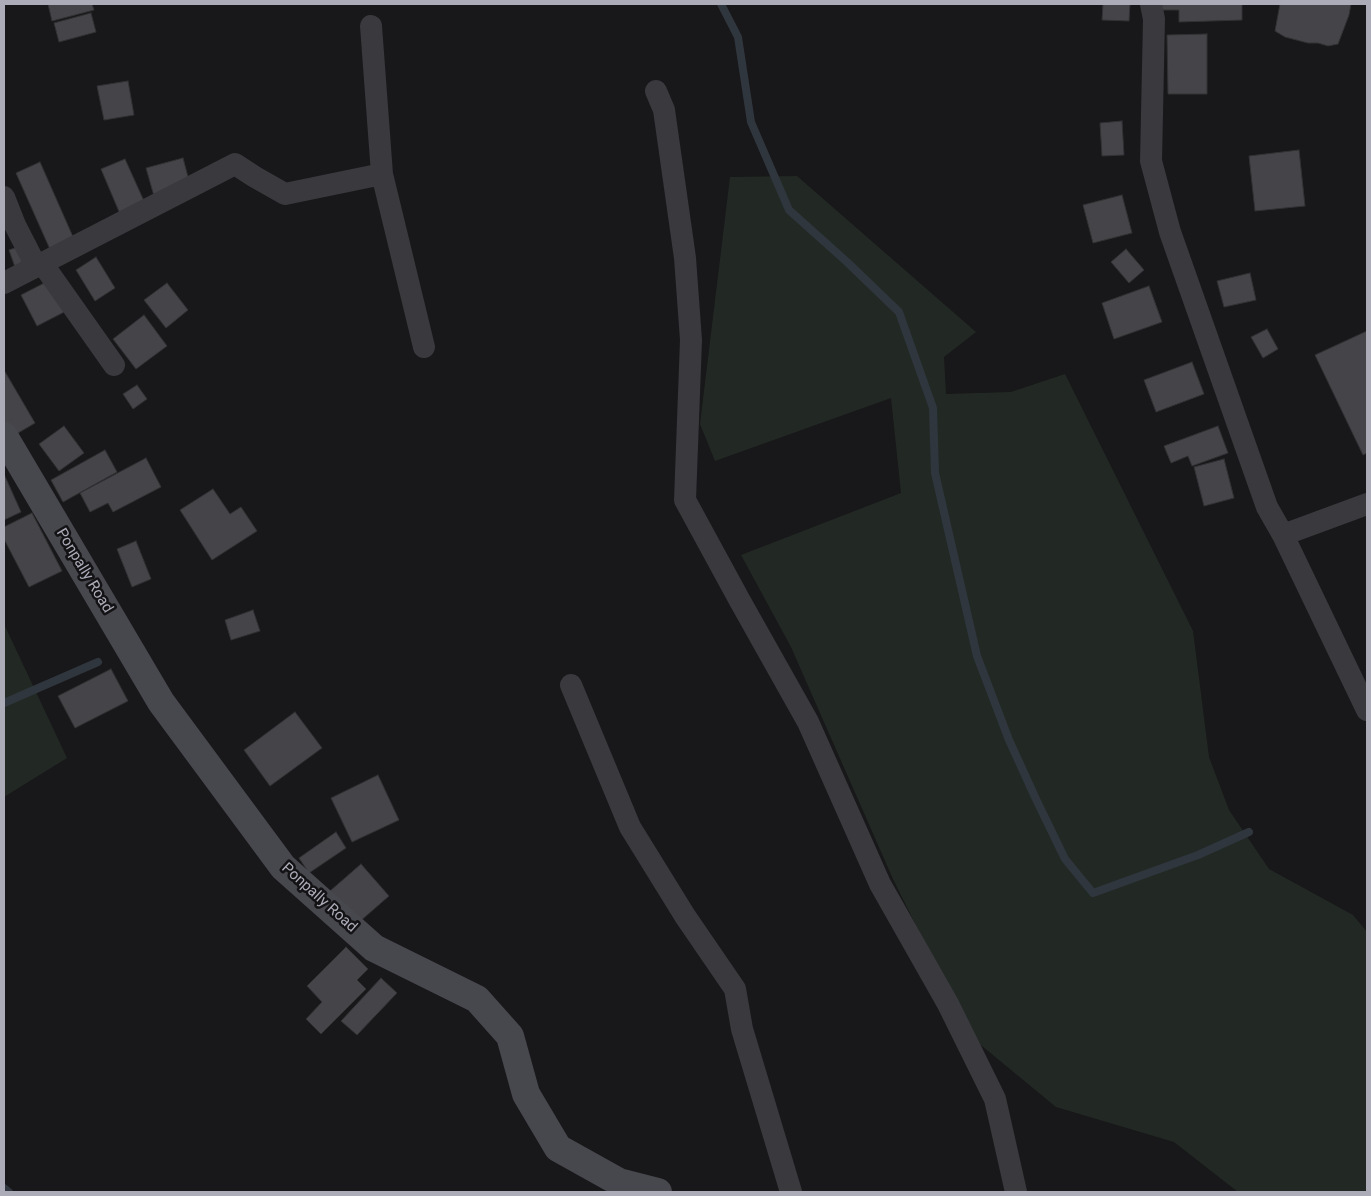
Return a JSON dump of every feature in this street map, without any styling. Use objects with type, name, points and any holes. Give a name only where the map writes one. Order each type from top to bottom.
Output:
[{"type":"main road","name":"Ponpally Road","points":[[4,436],[161,702],[283,867],[374,948],[478,999],[510,1036],[526,1094],[558,1148],[619,1182],[658,1192]]},
{"type":"street","points":[[1151,4],[1154,20],[1151,161],[1174,241],[1267,507],[1283,535],[1367,709]]},
{"type":"street","points":[[371,26],[382,174],[424,347]]},
{"type":"street","points":[[656,90],[664,110],[685,258],[690,330],[685,500],[808,722],[880,884],[948,1004],[995,1099],[1016,1192]]},
{"type":"street","points":[[4,283],[236,164],[285,194],[382,174]]},
{"type":"street","points":[[4,197],[15,224],[39,265],[114,365]]},
{"type":"street","points":[[1283,535],[1367,504]]},
{"type":"street","points":[[571,685],[630,828],[685,916],[735,989],[742,1029],[791,1192]]},
{"type":"shaded area","points":[[797,176],[976,332],[944,357],[946,394],[1011,392],[1065,374],[1193,631],[1209,757],[1229,810],[1269,869],[1353,915],[1367,932],[1367,1192],[1238,1192],[1174,1142],[1056,1107],[971,1037],[893,879],[791,647],[741,555],[901,493],[891,398],[715,461],[700,424],[730,177]]},
{"type":"shaded area","points":[[4,624],[67,758],[4,797]]},
{"type":"building","points":[[48,4],[92,4],[94,10],[52,21]]},
{"type":"building","points":[[1103,4],[1130,4],[1129,21],[1102,20]]},
{"type":"building","points":[[1160,4],[1242,4],[1242,20],[1179,22],[1179,10],[1160,10]]},
{"type":"building","points":[[1280,4],[1351,4],[1338,44],[1328,46],[1285,37],[1275,31]]},
{"type":"building","points":[[91,13],[96,32],[59,42],[54,23]]},
{"type":"building","points":[[1207,34],[1207,94],[1168,94],[1167,35]]},
{"type":"building","points":[[128,81],[134,115],[104,120],[97,86]]},
{"type":"building","points":[[1122,121],[1124,155],[1102,156],[1100,123]]},
{"type":"building","points":[[1299,150],[1305,206],[1255,211],[1249,156]]},
{"type":"building","points":[[183,158],[192,192],[156,203],[146,168]]},
{"type":"building","points":[[125,159],[148,210],[123,221],[101,169]]},
{"type":"building","points":[[40,162],[81,255],[57,265],[16,173]]},
{"type":"building","points":[[1122,195],[1132,233],[1093,243],[1083,205]]},
{"type":"building","points":[[35,241],[16,270],[9,250]]},
{"type":"building","points":[[1126,249],[1144,270],[1129,283],[1111,262]]},
{"type":"building","points":[[96,257],[115,288],[95,301],[76,270]]},
{"type":"building","points":[[1250,273],[1256,300],[1224,307],[1217,281]]},
{"type":"building","points":[[54,278],[70,309],[37,326],[21,295]]},
{"type":"building","points":[[167,283],[188,310],[166,328],[144,300]]},
{"type":"building","points":[[1149,286],[1162,322],[1114,339],[1102,303]]},
{"type":"building","points":[[144,315],[167,346],[136,369],[113,339]]},
{"type":"building","points":[[1267,329],[1278,349],[1263,358],[1251,337]]},
{"type":"building","points":[[1367,331],[1367,453],[1363,455],[1315,355]]},
{"type":"building","points":[[1192,362],[1204,394],[1156,412],[1144,380]]},
{"type":"building","points":[[4,370],[35,423],[13,436],[4,421]]},
{"type":"building","points":[[137,385],[147,399],[133,409],[123,394]]},
{"type":"building","points":[[64,426],[84,453],[59,471],[39,444]]},
{"type":"building","points":[[1218,426],[1228,453],[1192,466],[1188,456],[1171,463],[1164,446]]},
{"type":"building","points":[[105,450],[117,472],[63,502],[51,480]]},
{"type":"building","points":[[146,458],[161,487],[113,512],[108,503],[90,512],[80,493]]},
{"type":"building","points":[[1224,459],[1234,498],[1204,506],[1194,467]]},
{"type":"building","points":[[4,474],[21,512],[4,520]]},
{"type":"building","points":[[213,489],[230,514],[241,507],[257,531],[212,560],[180,510]]},
{"type":"building","points":[[32,513],[62,571],[29,587],[4,539],[4,527]]},
{"type":"building","points":[[136,541],[151,579],[132,587],[117,549]]},
{"type":"building","points":[[253,610],[260,631],[231,640],[225,620]]},
{"type":"building","points":[[111,669],[128,701],[75,728],[58,696]]},
{"type":"building","points":[[295,712],[322,748],[270,786],[244,750]]},
{"type":"building","points":[[378,775],[399,820],[352,842],[331,798]]},
{"type":"building","points":[[336,832],[346,848],[309,873],[299,858]]},
{"type":"building","points":[[361,864],[389,896],[358,923],[330,891]]},
{"type":"building","points":[[346,947],[368,969],[357,980],[366,989],[321,1034],[306,1019],[322,1002],[307,986]]},
{"type":"building","points":[[381,978],[397,993],[357,1035],[341,1021]]},
{"type":"waterway","points":[[721,4],[738,37],[751,122],[789,210],[899,312],[933,408],[935,473],[977,656],[1009,740],[1065,859],[1093,893],[1198,855],[1249,832]]},
{"type":"waterway","points":[[4,703],[98,662]]},
{"type":"waterway","points":[[4,1188],[9,1192]]}]
